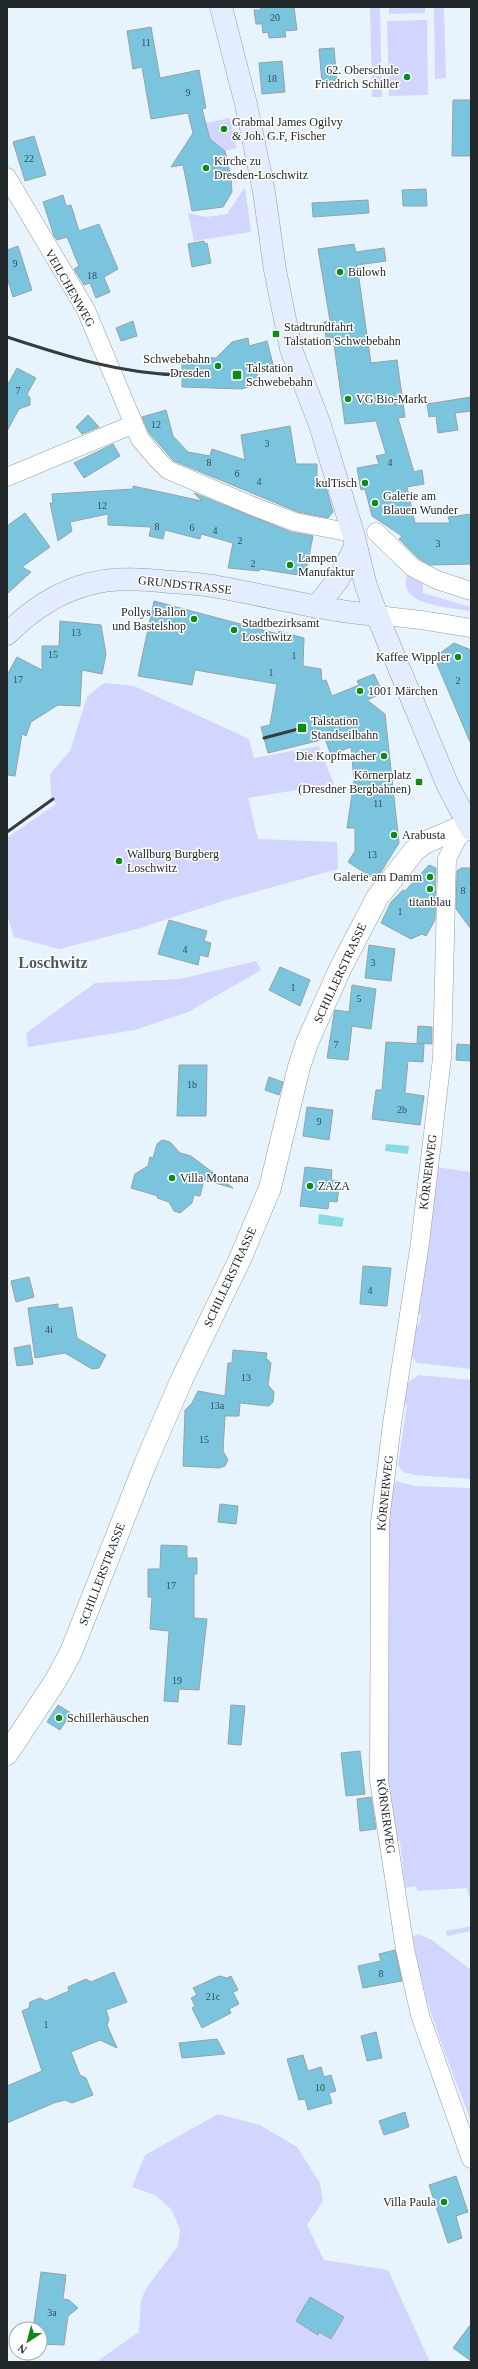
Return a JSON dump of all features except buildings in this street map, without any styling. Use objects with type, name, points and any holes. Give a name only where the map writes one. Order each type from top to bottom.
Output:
[{"type":"main road","points":[[221,7],[246,104],[264,192],[275,270],[291,349],[320,425],[376,615],[448,786],[470,826]]},
{"type":"main road","points":[[316,607],[338,580],[354,540]]},
{"type":"main road","name":"GRUNDSTRASSE","points":[[7,634],[29,614],[55,598],[88,584],[108,580],[153,580],[217,586],[316,607],[376,615]]},
{"type":"street","name":"VEILCHENWEG","points":[[7,177],[86,310],[140,440],[157,459],[168,470],[198,484],[295,522],[354,540]]},
{"type":"street","points":[[7,477],[134,424]]},
{"type":"street","points":[[376,532],[412,567],[438,580],[471,591]]},
{"type":"street","points":[[376,615],[471,628]]},
{"type":"street","name":"SCHILLERSTRASSE","points":[[7,1754],[56,1680],[71,1652],[146,1462],[253,1230],[270,1188],[290,1101],[307,1043],[340,969],[377,898],[414,850],[424,843],[470,826]]},
{"type":"street","name":"KÖRNERWEG","points":[[470,826],[449,850],[446,862],[442,1058],[420,1243],[394,1410],[380,1522],[379,1756],[380,1780],[405,1949],[420,2015],[471,2159]]},
{"type":"shaded area","points":[[370,7],[380,7],[382,97],[372,97]]},
{"type":"shaded area","points":[[389,7],[425,7],[425,13],[389,14]]},
{"type":"shaded area","points":[[434,7],[444,7],[446,78],[435,79]]},
{"type":"shaded area","points":[[427,20],[428,95],[389,96],[387,21]]},
{"type":"shaded area","points":[[230,118],[237,148],[225,151],[210,139],[206,123]]},
{"type":"shaded area","points":[[245,187],[251,232],[194,241],[188,213],[206,217],[227,214]]},
{"type":"shaded area","points":[[407,575],[423,584],[423,593],[471,607],[470,611],[438,606],[417,599],[410,593],[406,585]]},
{"type":"shaded area","points":[[104,683],[134,686],[249,739],[254,758],[319,746],[334,784],[248,798],[258,839],[337,842],[338,869],[226,900],[137,929],[59,949],[14,937],[7,914],[8,837],[56,804],[51,795],[50,774],[70,751],[87,697]]},
{"type":"shaded area","points":[[256,961],[261,970],[188,1012],[135,1030],[28,1047],[26,1033],[95,983],[180,979]]},
{"type":"shaded area","points":[[386,1144],[409,1146],[408,1154],[385,1151]]},
{"type":"shaded area","points":[[435,1167],[471,1172],[471,1369],[417,1363],[411,1355],[412,1328],[419,1324],[421,1316],[415,1307]]},
{"type":"shaded area","points":[[319,1214],[344,1218],[342,1227],[318,1224]]},
{"type":"shaded area","points":[[419,1375],[471,1380],[471,1479],[415,1475],[403,1472],[398,1465],[407,1405],[400,1400],[403,1386]]},
{"type":"shaded area","points":[[396,1481],[415,1486],[471,1488],[471,1903],[467,1888],[417,1891],[416,1886],[405,1888],[400,1841],[394,1841],[386,1776],[388,1520],[391,1489]]},
{"type":"shaded area","points":[[471,1926],[471,1931],[447,1936],[446,1931]]},
{"type":"shaded area","points":[[418,1934],[432,1940],[471,1970],[471,2121],[429,2007],[417,1961],[413,1937]]},
{"type":"shaded area","points":[[218,2114],[260,2125],[297,2147],[320,2183],[323,2201],[307,2225],[324,2260],[388,2270],[430,2362],[96,2362],[139,2332],[141,2300],[147,2287],[178,2246],[180,2230],[172,2210],[155,2195],[132,2187],[145,2155]]},
{"type":"railway","points":[[7,337],[50,351],[115,368],[159,374],[182,375]]},
{"type":"railway","points":[[264,738],[302,728]]},
{"type":"railway","points":[[7,832],[53,799]]},
{"type":"place","name":"62. Oberschule Friedrich Schiller","points":[[407,77]]},
{"type":"place","name":"Grabmal James Ogilvy & Joh. G.F, Fischer","points":[[224,129]]},
{"type":"place","name":"Kirche zu Dresden-Loschwitz","points":[[206,168]]},
{"type":"place","name":"Bülowh","points":[[340,272]]},
{"type":"place","name":"Stadtrundfahrt Talstation Schwebebahn","points":[[276,334]]},
{"type":"place","name":"Schwebebahn Dresden","points":[[218,366]]},
{"type":"place","name":"Talstation Schwebebahn","points":[[237,375]]},
{"type":"place","name":"VG Bio-Markt","points":[[348,399]]},
{"type":"place","name":"kulTisch","points":[[365,483]]},
{"type":"place","name":"Galerie am Blauen Wunder","points":[[375,503]]},
{"type":"place","name":"Lampen Manufaktur","points":[[290,565]]},
{"type":"place","name":"Pollys Ballon und Bastelshop","points":[[194,619]]},
{"type":"place","name":"Stadtbezirksamt Loschwitz","points":[[234,630]]},
{"type":"place","name":"Kaffee Wippler","points":[[458,657]]},
{"type":"place","name":"1001 Märchen","points":[[360,691]]},
{"type":"place","name":"Talstation Standseilbahn","points":[[302,728]]},
{"type":"place","name":"Die Kopfmacher","points":[[384,756]]},
{"type":"place","name":"Körnerplatz (Dresdner Bergbahnen)","points":[[419,782]]},
{"type":"place","name":"Arabusta","points":[[394,835]]},
{"type":"place","name":"Wallburg Burgberg Loschwitz","points":[[119,861]]},
{"type":"place","name":"Galerie am Damm","points":[[430,877]]},
{"type":"place","name":"titanblau","points":[[430,889]]},
{"type":"place","name":"Villa Montana","points":[[172,1178]]},
{"type":"place","name":"ZAZA","points":[[310,1186]]},
{"type":"place","name":"Schillerhäuschen","points":[[59,1718]]},
{"type":"place","name":"Villa Paula","points":[[444,2202]]},
{"type":"district","name":"Loschwitz","points":[[53,962]]}]
